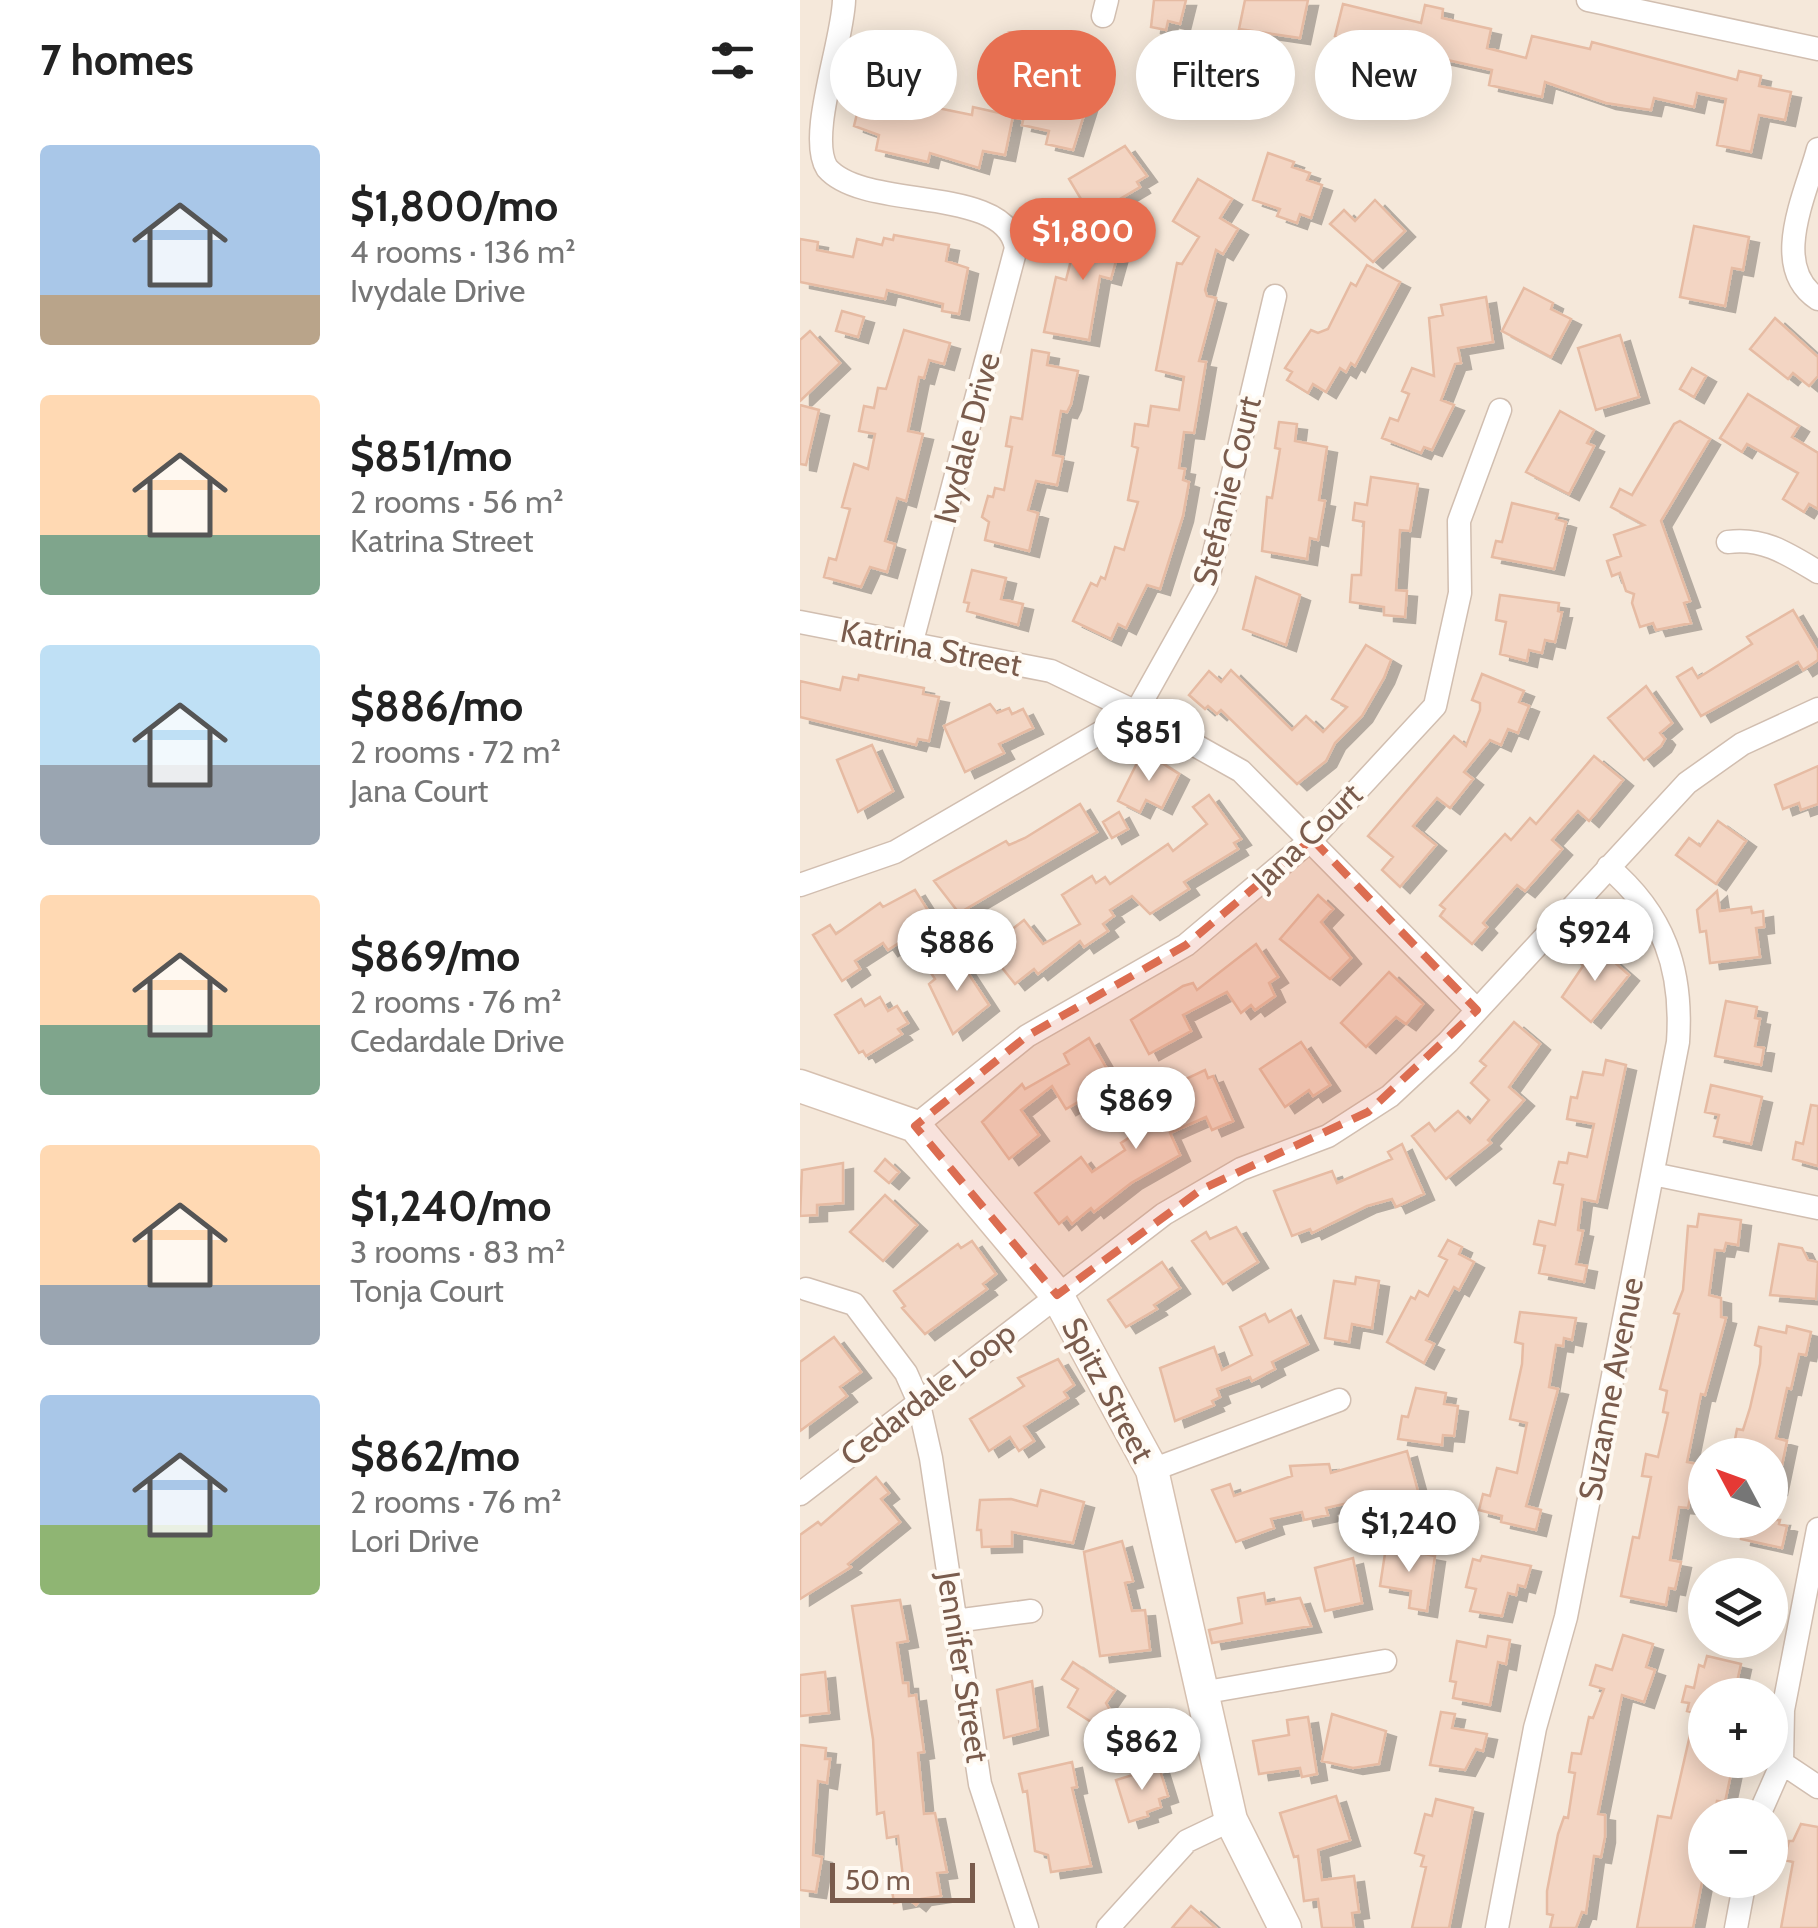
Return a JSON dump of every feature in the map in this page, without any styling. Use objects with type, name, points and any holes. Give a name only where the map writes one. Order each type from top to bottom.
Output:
[{"type":"street","name":"Ivydale Drive","points":[[844,0],[820,140],[819,174],[852,185],[984,212],[1020,225],[1014,264],[911,645]]},
{"type":"street","points":[[1596,1],[1818,49]]},
{"type":"street","points":[[1818,149],[1794,243],[1794,272],[1818,299]]},
{"type":"street","name":"Stefanie Court","points":[[1136,712],[1206,587],[1274,296]]},
{"type":"street","name":"Jana Court","points":[[915,1126],[1027,1036],[1186,945],[1312,839],[1435,706],[1460,593],[1459,522],[1500,410]]},
{"type":"street","points":[[1728,542],[1772,546],[1818,572]]},
{"type":"street","name":"Katrina Street","points":[[800,622],[1051,671],[1136,712],[1241,772],[1312,839],[1478,1010]]},
{"type":"street","name":"Cedardale Loop","points":[[800,1494],[918,1400],[1202,1189],[1328,1136],[1368,1112],[1431,1060],[1704,769],[1762,733],[1818,709]]},
{"type":"street","points":[[800,885],[895,852],[1136,712]]},
{"type":"street","name":"Suzanne Avenue","points":[[1497,1928],[1535,1728],[1566,1617],[1678,1042],[1679,992],[1659,924],[1641,897],[1608,867]]},
{"type":"street","points":[[800,1086],[915,1126]]},
{"type":"street","name":"Spitz Street","points":[[915,1126],[1058,1295],[1152,1470],[1231,1820],[1285,1928]]},
{"type":"street","points":[[1653,1174],[1818,1208]]},
{"type":"street","name":"Jennifer Street","points":[[806,1288],[854,1304],[906,1373],[918,1400],[932,1458],[980,1784],[1028,1928]]},
{"type":"street","points":[[1152,1470],[1339,1400]]},
{"type":"street","points":[[1788,1680],[1818,1528]]},
{"type":"street","points":[[955,1621],[1031,1611]]},
{"type":"street","points":[[1201,1693],[1385,1661]]},
{"type":"street","points":[[1788,1767],[1818,1787]]},
{"type":"street","points":[[1108,1928],[1187,1840],[1231,1820]]},
{"type":"street","points":[[1736,1928],[1742,1898]]},
{"type":"highlighted area","points":[[1312,839],[1477,1010],[1368,1112],[1202,1189],[1057,1295],[915,1126],[1027,1036],[1186,945]]},
{"type":"shaded area","points":[[800,0],[1818,0],[1818,1928],[800,1928]]},
{"type":"building","points":[[1154,0],[1186,0],[1180,24],[1168,21],[1166,30],[1151,27]]},
{"type":"building","points":[[1245,0],[1308,0],[1300,38],[1295,37],[1295,30],[1239,29]]},
{"type":"building","points":[[1343,4],[1421,23],[1425,5],[1443,9],[1442,18],[1491,29],[1487,48],[1526,58],[1532,36],[1590,49],[1592,42],[1737,80],[1739,71],[1761,76],[1759,86],[1791,92],[1785,120],[1759,115],[1751,152],[1717,145],[1726,99],[1697,93],[1694,107],[1654,98],[1651,110],[1606,103],[1545,82],[1542,97],[1489,85],[1492,70],[1452,61],[1452,30],[1336,30]]},
{"type":"building","points":[[973,107],[977,108],[977,120],[1012,120],[1005,155],[983,151],[979,168],[930,153],[928,162],[876,150],[879,135],[854,126],[855,120],[957,120],[957,112],[972,115]]},
{"type":"building","points":[[1023,120],[1082,120],[1073,150],[1046,144],[1049,131],[1022,125]]},
{"type":"building","points":[[1125,146],[1147,176],[1137,182],[1140,187],[1091,216],[1069,179]]},
{"type":"building","points":[[1268,153],[1294,162],[1292,167],[1310,173],[1307,180],[1322,185],[1311,218],[1300,214],[1297,223],[1277,216],[1280,209],[1253,200]]},
{"type":"building","points":[[1198,179],[1232,199],[1220,218],[1238,229],[1223,254],[1216,250],[1205,290],[1207,296],[1216,298],[1199,361],[1206,362],[1194,433],[1184,432],[1179,468],[1185,469],[1183,480],[1189,482],[1183,516],[1160,589],[1147,585],[1126,628],[1118,624],[1111,639],[1073,621],[1091,583],[1097,586],[1101,577],[1105,579],[1115,547],[1124,550],[1138,502],[1128,500],[1138,448],[1132,446],[1135,424],[1148,426],[1151,406],[1179,410],[1184,377],[1156,370],[1177,263],[1182,264],[1199,237],[1173,221]]},
{"type":"building","points":[[1375,200],[1405,231],[1373,262],[1330,224],[1344,210],[1355,221]]},
{"type":"building","points":[[1089,223],[1124,232],[1111,279],[1100,276],[1089,340],[1044,332],[1056,277],[1066,280],[1074,248],[1078,242],[1083,244]]},
{"type":"building","points":[[1694,226],[1749,237],[1743,270],[1732,268],[1725,306],[1680,297]]},
{"type":"building","points":[[894,235],[949,245],[946,261],[968,268],[959,314],[942,311],[943,304],[887,290],[885,299],[800,282],[800,239],[818,242],[817,250],[853,257],[857,239],[882,245],[884,238],[893,240]]},
{"type":"building","points":[[1367,265],[1400,282],[1355,366],[1351,363],[1346,372],[1340,368],[1326,392],[1313,384],[1308,393],[1287,380],[1292,372],[1285,368],[1311,330],[1318,333],[1328,329],[1351,283],[1356,286]]},
{"type":"building","points":[[1524,288],[1553,303],[1551,309],[1571,319],[1551,357],[1502,331]]},
{"type":"building","points":[[1486,297],[1493,342],[1458,348],[1461,363],[1455,364],[1441,400],[1454,405],[1432,450],[1424,447],[1421,453],[1382,438],[1390,418],[1398,421],[1409,394],[1402,391],[1412,368],[1434,376],[1429,318],[1443,315],[1441,305]]},
{"type":"building","points":[[842,311],[864,317],[858,337],[836,331]]},
{"type":"building","points":[[1775,318],[1818,357],[1818,376],[1809,386],[1793,373],[1788,379],[1750,349]]},
{"type":"building","points":[[904,330],[950,343],[944,364],[929,360],[924,378],[919,377],[908,431],[923,434],[906,501],[897,498],[885,541],[895,544],[887,572],[870,567],[861,587],[824,577],[829,558],[836,560],[850,509],[842,507],[854,464],[868,469],[875,434],[859,431],[864,406],[874,408],[878,388],[886,389]]},
{"type":"building","points":[[810,331],[840,363],[800,401],[800,340]]},
{"type":"building","points":[[1620,335],[1639,397],[1596,410],[1578,348]]},
{"type":"building","points":[[1032,350],[1049,353],[1047,365],[1078,371],[1071,404],[1067,412],[1061,411],[1053,455],[1063,457],[1057,485],[1036,481],[1028,510],[1038,513],[1029,551],[985,540],[989,522],[982,517],[988,496],[993,497],[995,488],[1004,490],[1012,447],[1006,446],[1011,417],[1022,419]]},
{"type":"building","points":[[1692,368],[1706,376],[1694,397],[1680,389]]},
{"type":"building","points":[[1748,394],[1799,426],[1792,437],[1818,453],[1818,509],[1809,504],[1804,512],[1783,499],[1798,473],[1747,444],[1742,452],[1720,438]]},
{"type":"building","points":[[800,405],[819,410],[806,465],[800,464]]},
{"type":"building","points":[[1560,411],[1594,430],[1587,443],[1594,446],[1569,494],[1526,472]]},
{"type":"building","points":[[1680,421],[1710,439],[1661,521],[1690,601],[1684,603],[1691,623],[1656,630],[1653,623],[1640,627],[1632,603],[1634,594],[1626,591],[1620,573],[1612,576],[1607,561],[1621,556],[1614,535],[1644,525],[1611,507],[1620,489],[1632,495],[1674,424]]},
{"type":"building","points":[[1279,422],[1297,424],[1295,441],[1327,447],[1319,500],[1325,501],[1318,540],[1310,538],[1307,559],[1262,551],[1267,497],[1272,498],[1280,449],[1275,448]]},
{"type":"building","points":[[1371,477],[1418,484],[1410,531],[1400,530],[1396,590],[1407,591],[1405,617],[1384,615],[1384,607],[1350,602],[1352,575],[1361,575],[1364,522],[1353,520],[1355,503],[1367,505]]},
{"type":"building","points":[[1512,503],[1558,514],[1556,519],[1566,522],[1554,569],[1492,557],[1496,541],[1502,542]]},
{"type":"building","points":[[972,570],[1006,578],[1001,599],[1023,604],[1018,625],[967,611],[969,603],[964,602]]},
{"type":"building","points":[[1256,577],[1300,595],[1286,645],[1243,629]]},
{"type":"building","points":[[1500,595],[1559,603],[1558,611],[1562,612],[1555,642],[1545,640],[1542,653],[1529,650],[1527,661],[1500,654],[1506,622],[1496,620]]},
{"type":"building","points":[[1793,610],[1818,652],[1818,660],[1803,670],[1798,662],[1701,716],[1677,677],[1692,668],[1698,678],[1752,644],[1747,637]]},
{"type":"building","points":[[1366,645],[1391,660],[1384,678],[1362,716],[1335,743],[1326,761],[1297,784],[1221,710],[1217,714],[1208,706],[1205,709],[1189,695],[1209,671],[1221,682],[1231,670],[1292,730],[1306,716],[1323,732],[1347,707],[1332,699]]},
{"type":"building","points":[[1482,674],[1524,691],[1519,702],[1529,706],[1518,733],[1508,729],[1501,745],[1490,740],[1464,772],[1473,779],[1450,808],[1437,798],[1413,826],[1436,845],[1400,887],[1382,870],[1393,857],[1368,836],[1454,736],[1466,746],[1480,710],[1480,703],[1472,700]]},
{"type":"building","points":[[859,675],[924,688],[923,694],[939,697],[929,741],[918,739],[916,745],[800,717],[800,681],[840,690],[843,677],[858,680]]},
{"type":"building","points":[[1646,686],[1672,723],[1660,733],[1665,739],[1661,746],[1644,760],[1608,718]]},
{"type":"building","points":[[990,704],[997,713],[1009,708],[1012,714],[1023,709],[1033,728],[999,744],[1004,753],[965,772],[944,726]]},
{"type":"building","points":[[872,745],[893,791],[858,812],[837,760]]},
{"type":"building","points":[[1148,754],[1179,774],[1162,808],[1146,800],[1140,812],[1118,801],[1138,761],[1143,764]]},
{"type":"building","points":[[1594,756],[1623,780],[1589,821],[1578,811],[1552,840],[1562,849],[1525,891],[1517,885],[1483,923],[1487,927],[1472,944],[1440,916],[1445,909],[1440,905],[1505,834],[1511,840],[1530,818],[1536,824]]},
{"type":"building","points":[[1818,766],[1818,804],[1801,810],[1799,803],[1783,809],[1775,785]]},
{"type":"building","points":[[1209,795],[1241,839],[1234,843],[1238,849],[1184,882],[1189,889],[1150,914],[1132,896],[1110,910],[1114,916],[1103,924],[1108,931],[1084,947],[1080,941],[1038,974],[1034,969],[1015,984],[987,949],[1024,920],[1043,944],[1080,924],[1062,895],[1092,876],[1096,883],[1105,877],[1110,884],[1168,844],[1173,851],[1207,824],[1193,807]]},
{"type":"building","points":[[1080,804],[1097,832],[959,913],[934,881],[1006,841],[1009,845],[1025,838]]},
{"type":"building","points":[[1119,812],[1128,829],[1112,838],[1103,822]]},
{"type":"building","points":[[1718,821],[1746,841],[1716,884],[1676,855],[1689,838],[1700,846]]},
{"type":"building","points":[[915,890],[934,920],[888,950],[883,943],[855,961],[860,969],[842,981],[813,935],[830,925],[836,934],[880,903],[883,907]]},
{"type":"building","points":[[1717,891],[1720,911],[1751,907],[1752,913],[1763,911],[1764,927],[1756,928],[1760,957],[1710,963],[1706,931],[1700,932],[1697,910]]},
{"type":"building","points":[[1318,895],[1333,909],[1321,922],[1351,958],[1330,979],[1280,939]]},
{"type":"building","points":[[1256,944],[1278,977],[1269,983],[1275,996],[1255,1010],[1251,1005],[1241,1013],[1227,992],[1183,1015],[1191,1031],[1149,1054],[1131,1020],[1183,986],[1193,983],[1197,990]]},
{"type":"building","points":[[1595,945],[1629,975],[1591,1022],[1562,997],[1583,966],[1580,962]]},
{"type":"building","points":[[957,956],[989,1005],[953,1034],[929,984],[935,979],[931,973]]},
{"type":"building","points":[[1389,972],[1423,1004],[1406,1024],[1396,1017],[1366,1047],[1341,1023]]},
{"type":"building","points":[[880,997],[888,1011],[897,1006],[908,1023],[898,1029],[902,1034],[866,1056],[863,1051],[859,1053],[835,1015],[861,999],[865,1006]]},
{"type":"building","points":[[1726,1001],[1757,1007],[1755,1018],[1760,1019],[1755,1046],[1764,1048],[1761,1065],[1715,1056]]},
{"type":"building","points":[[1514,1022],[1540,1044],[1509,1087],[1524,1100],[1488,1140],[1491,1143],[1446,1179],[1412,1136],[1429,1123],[1435,1131],[1458,1111],[1470,1123],[1489,1100],[1471,1083],[1486,1066],[1480,1061]]},
{"type":"building","points":[[1089,1038],[1114,1081],[1066,1109],[1052,1086],[1021,1110],[1039,1135],[1009,1159],[982,1122],[1022,1084],[1025,1089],[1069,1064],[1064,1054]]},
{"type":"building","points":[[1301,1042],[1330,1085],[1313,1096],[1309,1090],[1285,1107],[1260,1069]]},
{"type":"building","points":[[1606,1060],[1626,1065],[1597,1202],[1582,1199],[1578,1230],[1583,1231],[1576,1264],[1587,1266],[1584,1282],[1539,1273],[1545,1246],[1534,1244],[1539,1221],[1555,1225],[1563,1185],[1554,1183],[1559,1162],[1567,1163],[1569,1153],[1587,1157],[1594,1124],[1567,1119],[1571,1097],[1577,1098],[1583,1072],[1603,1075]]},
{"type":"building","points":[[1205,1070],[1208,1078],[1213,1076],[1233,1121],[1212,1130],[1206,1117],[1170,1133],[1180,1155],[1131,1183],[1094,1212],[1091,1208],[1072,1224],[1067,1217],[1059,1224],[1035,1193],[1081,1157],[1092,1172],[1125,1150],[1121,1143],[1165,1114],[1159,1101],[1181,1092],[1177,1083]]},
{"type":"building","points":[[1711,1085],[1762,1097],[1751,1144],[1714,1136],[1719,1115],[1705,1112]]},
{"type":"building","points":[[1811,1105],[1818,1106],[1818,1166],[1793,1159],[1796,1142],[1803,1144]]},
{"type":"building","points":[[1402,1144],[1424,1194],[1396,1207],[1392,1199],[1367,1206],[1312,1233],[1310,1229],[1292,1236],[1274,1191],[1332,1171],[1337,1183],[1392,1159],[1388,1152]]},
{"type":"building","points":[[885,1159],[899,1172],[889,1183],[875,1171]]},
{"type":"building","points":[[843,1163],[843,1203],[817,1205],[817,1215],[800,1216],[802,1170]]},
{"type":"building","points":[[885,1195],[917,1225],[883,1261],[850,1232]]},
{"type":"building","points":[[1699,1214],[1741,1220],[1738,1245],[1726,1243],[1724,1251],[1715,1250],[1709,1295],[1721,1298],[1721,1317],[1726,1318],[1705,1395],[1701,1394],[1692,1438],[1688,1438],[1688,1508],[1679,1507],[1670,1560],[1681,1562],[1675,1589],[1669,1588],[1666,1605],[1621,1596],[1633,1537],[1639,1538],[1651,1477],[1642,1476],[1646,1454],[1658,1457],[1668,1413],[1663,1412],[1667,1391],[1660,1389],[1679,1314],[1674,1313],[1683,1290],[1688,1226],[1697,1227]]},
{"type":"building","points":[[1236,1227],[1258,1262],[1223,1284],[1192,1241],[1206,1232],[1210,1239]]},
{"type":"building","points":[[1448,1240],[1462,1247],[1459,1254],[1474,1262],[1459,1290],[1454,1287],[1426,1340],[1434,1344],[1424,1363],[1387,1342],[1411,1297],[1415,1299],[1419,1291],[1428,1296],[1447,1260],[1439,1256]]},
{"type":"building","points":[[972,1241],[996,1274],[983,1284],[987,1289],[925,1334],[902,1308],[905,1306],[894,1291],[958,1244],[961,1248]]},
{"type":"building","points":[[1779,1244],[1802,1248],[1808,1260],[1818,1262],[1816,1299],[1770,1295]]},
{"type":"building","points":[[1162,1262],[1180,1288],[1154,1305],[1157,1309],[1126,1327],[1108,1300]]},
{"type":"building","points":[[1356,1277],[1379,1281],[1372,1328],[1352,1324],[1349,1342],[1325,1338],[1334,1281],[1355,1284]]},
{"type":"building","points":[[1291,1310],[1308,1344],[1272,1362],[1275,1369],[1252,1381],[1250,1377],[1217,1389],[1220,1397],[1212,1401],[1214,1405],[1175,1421],[1160,1368],[1214,1347],[1222,1370],[1252,1355],[1240,1327],[1265,1314],[1269,1322]]},
{"type":"building","points":[[1520,1312],[1576,1318],[1572,1340],[1564,1338],[1563,1346],[1556,1345],[1549,1387],[1558,1389],[1526,1506],[1541,1510],[1536,1530],[1501,1522],[1502,1516],[1479,1510],[1483,1494],[1490,1496],[1497,1468],[1517,1473],[1527,1423],[1510,1419],[1522,1364],[1523,1344],[1515,1342]]},
{"type":"building","points":[[1787,1326],[1811,1332],[1806,1355],[1799,1354],[1791,1389],[1787,1388],[1776,1438],[1735,1438],[1737,1429],[1743,1430],[1760,1364],[1761,1347],[1755,1345],[1759,1327],[1786,1333]]},
{"type":"building","points":[[834,1337],[861,1372],[840,1387],[847,1396],[800,1431],[800,1362]]},
{"type":"building","points":[[1058,1359],[1074,1385],[1064,1392],[1068,1398],[1024,1426],[1034,1441],[1019,1451],[1010,1437],[989,1451],[970,1419],[1024,1386],[1018,1378]]},
{"type":"building","points":[[1416,1388],[1446,1393],[1444,1404],[1458,1406],[1454,1436],[1443,1435],[1442,1445],[1398,1439],[1402,1416],[1408,1417]]},
{"type":"building","points":[[1407,1451],[1419,1495],[1364,1509],[1362,1500],[1326,1508],[1328,1515],[1304,1520],[1302,1512],[1271,1519],[1274,1528],[1236,1542],[1212,1490],[1230,1484],[1234,1496],[1292,1476],[1290,1466],[1329,1464],[1331,1473]]},
{"type":"building","points":[[876,1477],[889,1493],[881,1499],[900,1522],[848,1564],[851,1567],[800,1599],[800,1535],[818,1522],[821,1525]]},
{"type":"building","points":[[1041,1490],[1084,1502],[1073,1543],[1012,1532],[1012,1546],[982,1547],[981,1530],[977,1530],[980,1500],[1011,1499],[1037,1506]]},
{"type":"building","points":[[1741,1538],[1784,1538],[1782,1548]]},
{"type":"building","points":[[1122,1541],[1133,1581],[1125,1583],[1132,1611],[1145,1610],[1150,1650],[1100,1656],[1084,1552]]},
{"type":"building","points":[[1386,1547],[1435,1556],[1427,1611],[1409,1608],[1411,1591],[1380,1586]]},
{"type":"building","points":[[1482,1556],[1531,1566],[1525,1587],[1518,1585],[1516,1595],[1508,1593],[1502,1616],[1470,1611],[1476,1589],[1466,1587],[1473,1559],[1480,1561]]},
{"type":"building","points":[[1353,1558],[1362,1603],[1325,1611],[1315,1568]]},
{"type":"building","points":[[1264,1593],[1266,1604],[1300,1598],[1311,1626],[1212,1643],[1209,1630],[1242,1623],[1238,1598]]},
{"type":"building","points":[[900,1600],[908,1641],[897,1643],[903,1683],[908,1683],[909,1696],[916,1695],[924,1752],[918,1753],[924,1814],[935,1813],[947,1872],[937,1873],[941,1896],[921,1899],[916,1905],[910,1900],[894,1903],[890,1878],[903,1877],[898,1836],[887,1838],[884,1812],[877,1814],[873,1739],[852,1606]]},
{"type":"building","points":[[1623,1635],[1653,1644],[1646,1667],[1655,1670],[1644,1702],[1622,1695],[1598,1814],[1605,1815],[1605,1837],[1601,1857],[1594,1856],[1586,1913],[1582,1912],[1576,1928],[1550,1928],[1553,1915],[1547,1914],[1547,1891],[1558,1834],[1564,1817],[1568,1818],[1575,1773],[1569,1772],[1572,1753],[1581,1754],[1589,1717],[1593,1718],[1604,1689],[1590,1685],[1596,1665],[1612,1670]]},
{"type":"building","points":[[1488,1636],[1510,1640],[1506,1664],[1498,1662],[1490,1705],[1453,1698],[1456,1682],[1450,1681],[1457,1641],[1486,1647]]},
{"type":"building","points":[[1706,1658],[1741,1664],[1738,1678],[1696,1678],[1699,1665],[1704,1667]]},
{"type":"building","points":[[1073,1662],[1115,1690],[1106,1703],[1110,1710],[1099,1727],[1068,1707],[1078,1689],[1062,1679]]},
{"type":"building","points":[[825,1672],[829,1713],[800,1716],[800,1675]]},
{"type":"building","points":[[1032,1681],[1038,1729],[1004,1738],[997,1690]]},
{"type":"building","points":[[1688,1686],[1688,1703],[1682,1702]]},
{"type":"building","points":[[1441,1712],[1455,1714],[1452,1728],[1487,1734],[1483,1751],[1476,1749],[1465,1770],[1430,1765]]},
{"type":"building","points":[[1332,1714],[1386,1731],[1379,1764],[1353,1768],[1322,1761]]},
{"type":"building","points":[[1308,1717],[1317,1774],[1302,1777],[1300,1768],[1259,1774],[1253,1741],[1289,1735],[1287,1720]]},
{"type":"building","points":[[1688,1744],[1688,1778],[1730,1778],[1726,1798],[1688,1798],[1688,1898],[1699,1898],[1693,1928],[1637,1928],[1658,1816],[1671,1818]]},
{"type":"building","points":[[800,1745],[826,1748],[825,1759],[830,1759],[827,1783],[818,1781],[813,1855],[822,1857],[816,1892],[800,1890]]},
{"type":"building","points":[[1072,1762],[1077,1787],[1072,1788],[1091,1866],[1051,1872],[1048,1855],[1035,1851],[1027,1791],[1023,1792],[1019,1774]]},
{"type":"building","points":[[1159,1767],[1168,1796],[1159,1799],[1161,1807],[1147,1812],[1148,1816],[1129,1822],[1116,1780]]},
{"type":"building","points":[[1336,1796],[1350,1840],[1318,1850],[1322,1880],[1354,1876],[1359,1912],[1352,1913],[1354,1928],[1322,1928],[1318,1899],[1304,1901],[1298,1856],[1294,1857],[1280,1813]]},
{"type":"building","points":[[1436,1799],[1473,1808],[1449,1928],[1412,1928],[1426,1867],[1421,1866],[1424,1856],[1415,1853],[1425,1814],[1432,1816]]},
{"type":"building","points":[[1801,1824],[1818,1827],[1818,1928],[1781,1928],[1793,1862],[1788,1861],[1788,1845]]},
{"type":"building","points":[[1191,1906],[1216,1928],[1172,1928]]}]
